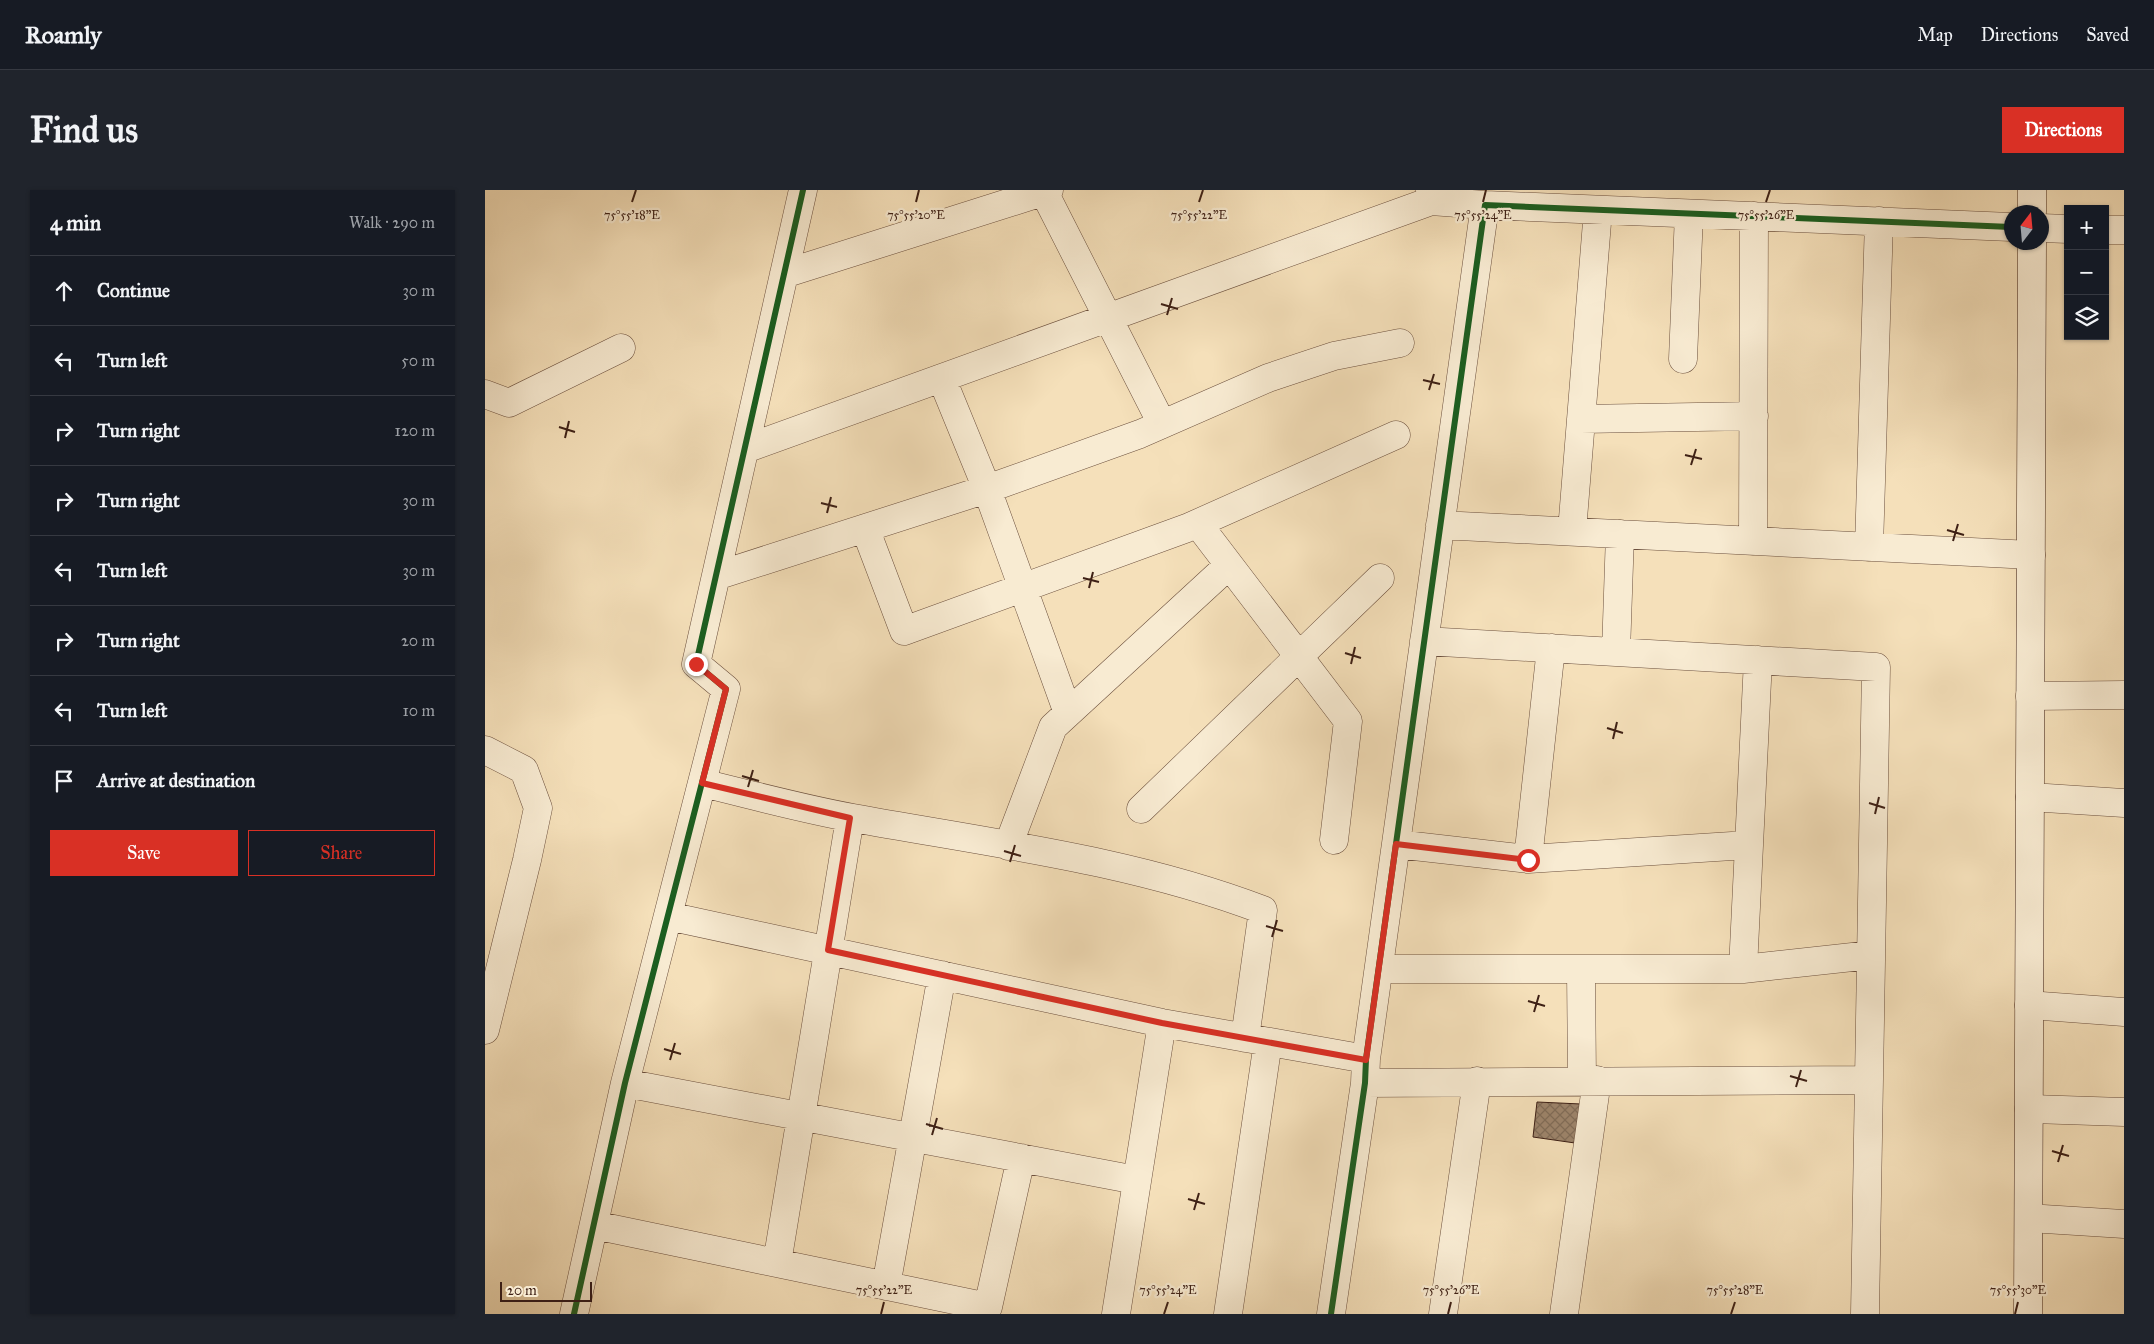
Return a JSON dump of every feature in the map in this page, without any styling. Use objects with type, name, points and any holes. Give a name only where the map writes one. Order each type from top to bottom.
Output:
[{"type":"street","points":[[573,1314],[625,1083],[726,689],[696,664],[803,190]]},
{"type":"street","points":[[2032,190],[2032,205]]},
{"type":"street","points":[[785,274],[1046,191],[1162,424]]},
{"type":"street","points":[[745,449],[1109,318],[1430,196],[1485,205],[2004,227]]},
{"type":"street","points":[[1331,1314],[1485,205]]},
{"type":"street","points":[[1572,532],[1598,210]]},
{"type":"street","points":[[1683,359],[1689,214]]},
{"type":"street","points":[[1753,541],[1754,216]]},
{"type":"street","points":[[1869,547],[1879,221]]},
{"type":"street","points":[[2049,228],[2064,229]]},
{"type":"street","points":[[2109,230],[2124,230]]},
{"type":"street","points":[[2028,1314],[2032,250]]},
{"type":"street","points":[[716,576],[987,490],[1162,424],[1268,378],[1334,356],[1400,343]]},
{"type":"street","points":[[485,394],[509,403],[621,348]]},
{"type":"street","points":[[942,379],[987,490],[1068,713]]},
{"type":"street","points":[[1581,418],[1753,416]]},
{"type":"street","points":[[865,528],[903,631],[1198,524],[1396,435]]},
{"type":"street","points":[[1198,524],[1348,721],[1333,840]]},
{"type":"street","points":[[1440,525],[2031,556]]},
{"type":"street","points":[[1616,652],[1620,534]]},
{"type":"street","points":[[1008,846],[1053,726],[1229,564]]},
{"type":"street","points":[[1141,809],[1381,578]]},
{"type":"street","points":[[1424,641],[1876,667],[1865,1314]]},
{"type":"street","points":[[1528,860],[1551,648]]},
{"type":"street","points":[[1743,969],[1758,660]]},
{"type":"street","points":[[2031,696],[2124,695]]},
{"type":"street","points":[[485,750],[524,770],[538,808],[485,1030]]},
{"type":"street","points":[[702,783],[850,818],[1008,846],[1184,883],[1263,910],[1257,1040],[1228,1314]]},
{"type":"street","points":[[2030,798],[2124,803]]},
{"type":"street","points":[[777,1263],[850,818]]},
{"type":"street","points":[[1396,844],[1528,860],[1749,845]]},
{"type":"street","points":[[668,916],[1162,1023],[1257,1040],[1365,1071],[1477,1081],[1869,1080]]},
{"type":"street","points":[[1379,969],[1743,969],[1871,955]]},
{"type":"street","points":[[1564,1314],[1590,1081],[1581,969]]},
{"type":"street","points":[[886,1286],[942,975]]},
{"type":"street","points":[[2029,1005],[2124,1012]]},
{"type":"street","points":[[1116,1314],[1162,1023]]},
{"type":"street","points":[[1443,1314],[1477,1081]]},
{"type":"street","points":[[625,1083],[1136,1180]]},
{"type":"street","points":[[2029,1109],[2124,1112]]},
{"type":"street","points":[[594,1225],[988,1307],[1021,1158]]},
{"type":"street","points":[[2029,1218],[2124,1224]]},
{"type":"building","points":[[1537,1102],[1581,1104],[1575,1143],[1533,1137]]},
{"type":"cycle path","points":[[574,1314],[625,1083],[726,689],[696,664],[803,190]]},
{"type":"cycle path","points":[[1331,1314],[1365,1083],[1366,1059],[1485,205],[2004,227]]},
{"type":"route","points":[[696,664],[726,689],[702,783],[850,818],[828,950],[1162,1023],[1366,1060],[1396,844],[1528,860]]}]
